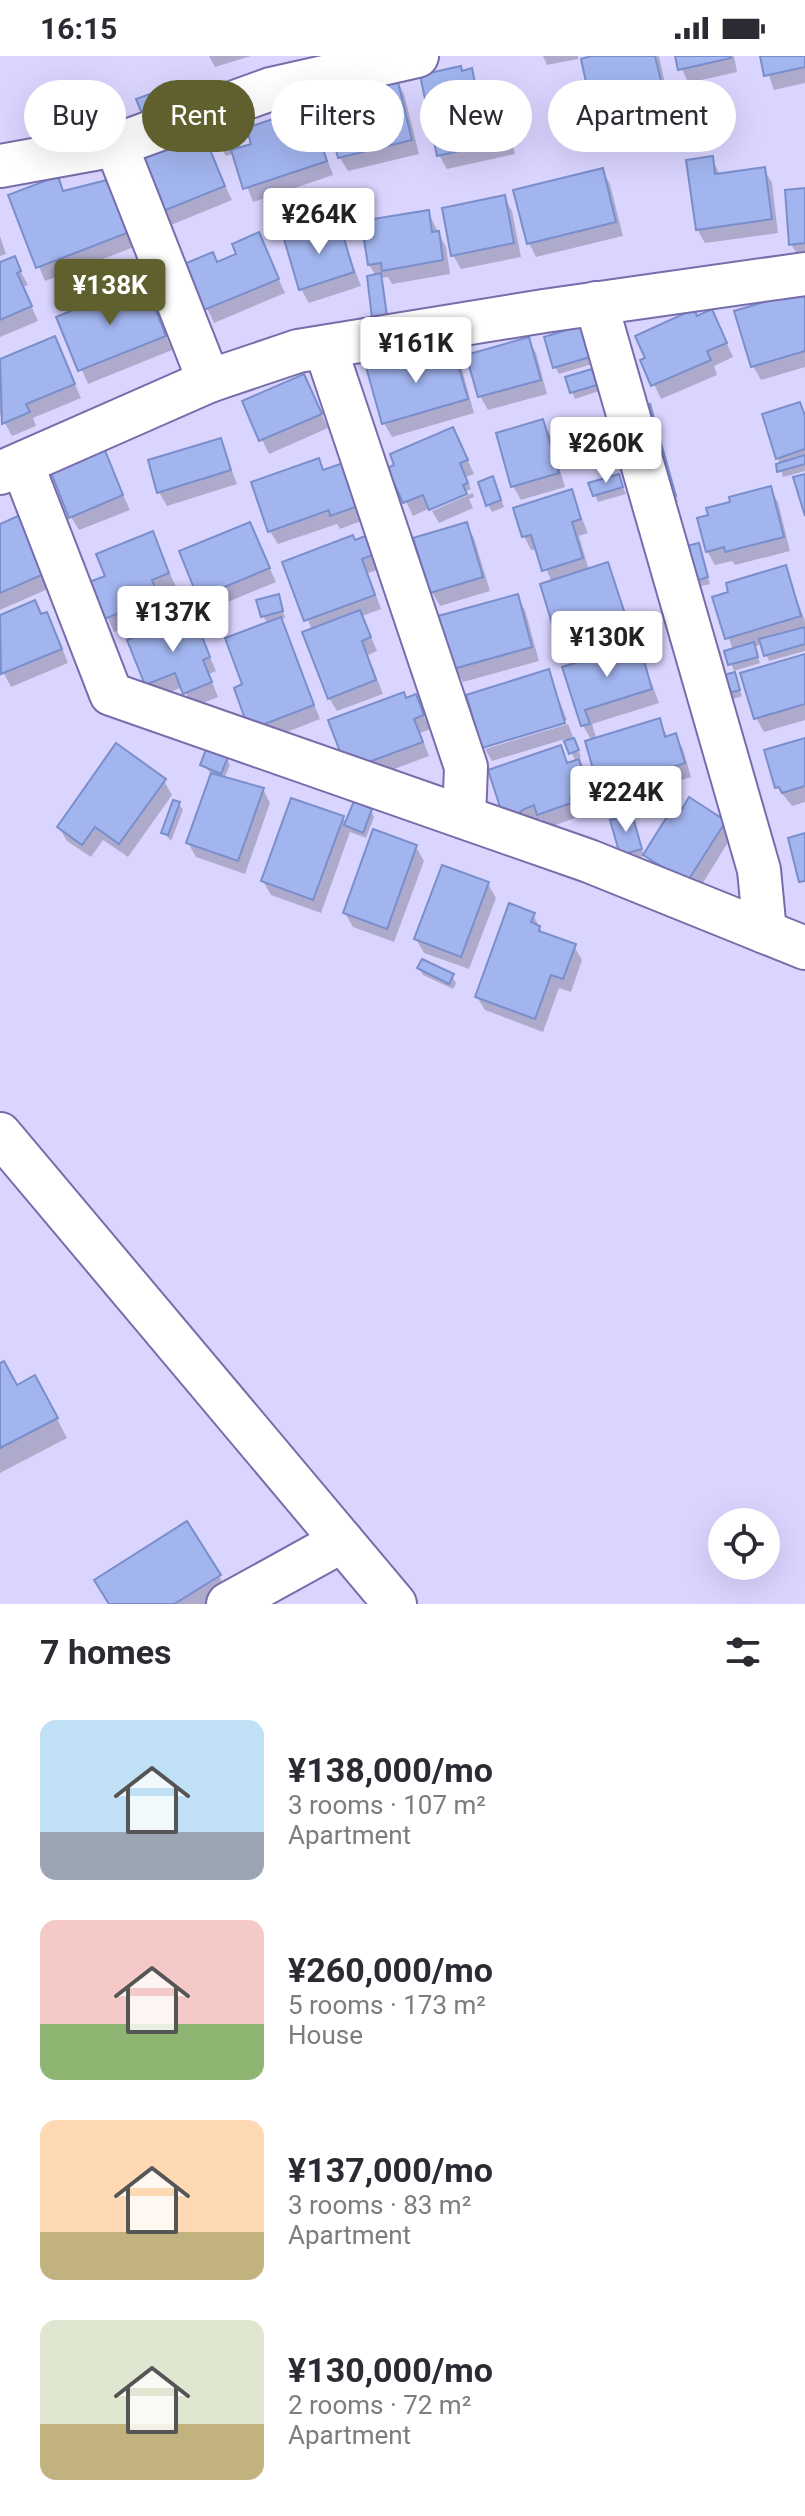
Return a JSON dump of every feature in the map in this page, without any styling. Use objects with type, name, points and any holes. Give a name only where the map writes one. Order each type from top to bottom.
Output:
[{"type":"street","points":[[126,141],[271,89],[417,56]]},
{"type":"street","points":[[0,166],[77,152]]},
{"type":"street","points":[[119,152],[209,381]]},
{"type":"street","points":[[805,274],[596,303],[298,351],[209,381],[11,468],[111,694],[589,861],[805,948]]},
{"type":"street","points":[[596,303],[759,870],[765,932]]},
{"type":"street","points":[[325,347],[466,767],[464,817]]},
{"type":"street","points":[[0,1134],[395,1604]]},
{"type":"street","points":[[228,1604],[342,1541]]},
{"type":"building","points":[[591,56],[655,56],[661,80],[586,80],[581,59]]},
{"type":"building","points":[[675,56],[730,56],[731,58],[678,70]]},
{"type":"building","points":[[760,56],[805,56],[805,67],[764,76]]},
{"type":"building","points":[[461,66],[462,71],[472,68],[474,80],[421,80],[420,75]]},
{"type":"building","points":[[142,97],[142,114],[136,99]]},
{"type":"building","points":[[404,107],[412,140],[404,142]]},
{"type":"building","points":[[271,120],[271,152],[324,152],[327,161],[243,189],[232,152],[255,152],[255,125]]},
{"type":"building","points":[[157,152],[211,152],[225,186],[161,212],[140,159]]},
{"type":"building","points":[[336,152],[363,152],[338,158]]},
{"type":"building","points":[[713,156],[715,174],[765,167],[772,219],[696,230],[686,160]]},
{"type":"building","points":[[603,168],[616,222],[527,244],[513,190]]},
{"type":"building","points":[[58,176],[63,191],[107,180],[127,233],[36,268],[8,195]]},
{"type":"building","points":[[805,188],[805,243],[789,245],[785,190]]},
{"type":"building","points":[[505,195],[514,243],[451,256],[442,208]]},
{"type":"building","points":[[429,210],[432,232],[439,231],[443,260],[382,271],[381,263],[368,265],[361,221]]},
{"type":"building","points":[[339,222],[354,272],[299,290],[284,239]]},
{"type":"building","points":[[259,232],[279,279],[204,310],[184,264],[213,252],[217,262],[236,254],[232,244]]},
{"type":"building","points":[[15,256],[21,271],[17,273],[32,306],[0,320],[0,262]]},
{"type":"building","points":[[381,273],[387,316],[372,318],[367,276]]},
{"type":"building","points":[[136,284],[143,299],[150,296],[166,336],[78,371],[56,317]]},
{"type":"building","points":[[805,290],[805,351],[751,367],[734,311]]},
{"type":"building","points":[[694,309],[697,316],[712,309],[727,343],[707,351],[711,360],[651,386],[640,360],[645,358],[635,336]]},
{"type":"building","points":[[580,326],[590,357],[553,368],[544,337]]},
{"type":"building","points":[[55,336],[75,384],[26,404],[30,412],[2,424],[0,359]]},
{"type":"building","points":[[529,337],[541,380],[478,397],[466,355]]},
{"type":"building","points":[[454,350],[468,399],[382,424],[366,367],[418,351],[420,359]]},
{"type":"building","points":[[592,369],[597,385],[570,393],[565,377]]},
{"type":"building","points":[[304,374],[322,414],[259,441],[242,401]]},
{"type":"building","points":[[800,402],[805,416],[805,449],[776,459],[762,414]]},
{"type":"building","points":[[650,404],[676,496],[667,498],[641,406]]},
{"type":"building","points":[[543,419],[559,473],[511,487],[496,433]]},
{"type":"building","points":[[453,427],[468,460],[460,463],[468,483],[463,485],[467,494],[429,510],[423,495],[403,503],[387,468],[394,465],[390,454]]},
{"type":"building","points":[[221,438],[231,470],[157,493],[148,460]]},
{"type":"building","points":[[104,448],[123,495],[69,518],[50,470]]},
{"type":"building","points":[[805,455],[805,464],[777,472],[776,464]]},
{"type":"building","points":[[319,458],[323,470],[343,463],[358,506],[330,516],[329,510],[268,532],[251,482]]},
{"type":"building","points":[[619,474],[623,487],[593,496],[588,483]]},
{"type":"building","points":[[805,474],[805,516],[793,477]]},
{"type":"building","points":[[493,476],[501,500],[486,506],[478,482]]},
{"type":"building","points":[[771,486],[784,537],[725,552],[724,547],[706,552],[697,518],[708,515],[706,508],[730,502],[729,497]]},
{"type":"building","points":[[572,489],[581,519],[572,522],[583,558],[542,571],[531,535],[522,537],[513,508]]},
{"type":"building","points":[[20,515],[44,574],[0,593],[0,524]]},
{"type":"building","points":[[250,522],[270,568],[198,598],[179,551]]},
{"type":"building","points":[[467,522],[483,577],[430,593],[413,538]]},
{"type":"building","points":[[153,531],[169,573],[152,580],[159,598],[104,619],[89,582],[105,576],[96,554]]},
{"type":"building","points":[[353,535],[355,540],[368,535],[375,554],[362,559],[375,595],[304,621],[282,562]]},
{"type":"building","points":[[699,543],[708,577],[691,582],[682,547]]},
{"type":"building","points":[[608,562],[626,617],[557,640],[540,584]]},
{"type":"building","points":[[786,565],[801,616],[725,639],[712,597],[728,592],[726,583]]},
{"type":"building","points":[[279,594],[283,611],[261,617],[256,600]]},
{"type":"building","points":[[518,594],[532,647],[453,669],[438,616]]},
{"type":"building","points":[[35,600],[41,614],[47,612],[62,649],[1,674],[0,615]]},
{"type":"building","points":[[360,610],[371,637],[362,641],[376,680],[328,699],[302,632]]},
{"type":"building","points":[[193,613],[210,657],[203,660],[212,682],[183,694],[175,673],[145,685],[127,640]]},
{"type":"building","points":[[281,617],[314,705],[249,730],[234,688],[242,684],[225,638]]},
{"type":"building","points":[[805,627],[805,644],[764,656],[759,639]]},
{"type":"building","points":[[754,642],[758,657],[728,665],[724,651]]},
{"type":"building","points":[[639,643],[652,689],[585,710],[590,724],[581,726],[562,667]]},
{"type":"building","points":[[805,654],[805,704],[754,719],[740,673]]},
{"type":"building","points":[[549,669],[565,723],[482,748],[466,695]]},
{"type":"building","points":[[735,672],[740,690],[725,694],[720,676]]},
{"type":"building","points":[[404,692],[406,698],[416,694],[424,715],[414,719],[423,742],[355,767],[344,762],[328,720]]},
{"type":"building","points":[[660,718],[665,737],[676,733],[685,763],[599,790],[585,741]]},
{"type":"building","points":[[574,738],[579,750],[569,754],[564,741]]},
{"type":"building","points":[[805,738],[805,786],[782,793],[779,787],[775,788],[764,750]]},
{"type":"building","points":[[116,743],[166,779],[119,844],[95,827],[82,845],[57,827]]},
{"type":"building","points":[[561,745],[567,763],[579,759],[590,792],[570,798],[571,803],[537,815],[534,805],[522,810],[513,821],[501,810],[488,770]]},
{"type":"building","points":[[207,747],[228,757],[221,774],[200,765]]},
{"type":"building","points":[[211,773],[264,788],[238,861],[186,843]]},
{"type":"building","points":[[628,793],[633,805],[607,814],[602,802]]},
{"type":"building","points":[[689,797],[726,821],[687,882],[643,855],[675,804],[682,809]]},
{"type":"building","points":[[291,798],[344,816],[313,900],[261,881]]},
{"type":"building","points":[[173,800],[180,802],[168,835],[161,833]]},
{"type":"building","points":[[354,801],[372,809],[363,833],[344,825]]},
{"type":"building","points":[[632,814],[642,849],[620,855],[610,820]]},
{"type":"building","points":[[373,829],[417,845],[387,929],[343,913]]},
{"type":"building","points":[[805,833],[805,881],[799,882],[788,838]]},
{"type":"building","points":[[442,865],[489,882],[461,957],[414,939]]},
{"type":"building","points":[[509,903],[535,913],[531,922],[540,926],[539,931],[576,944],[563,979],[551,975],[535,1019],[475,997]]},
{"type":"building","points":[[422,959],[454,974],[449,984],[417,968]]},
{"type":"building","points":[[4,1361],[17,1385],[35,1375],[58,1418],[0,1448],[0,1363]]},
{"type":"building","points":[[187,1521],[221,1575],[174,1604],[109,1604],[94,1580]]}]
